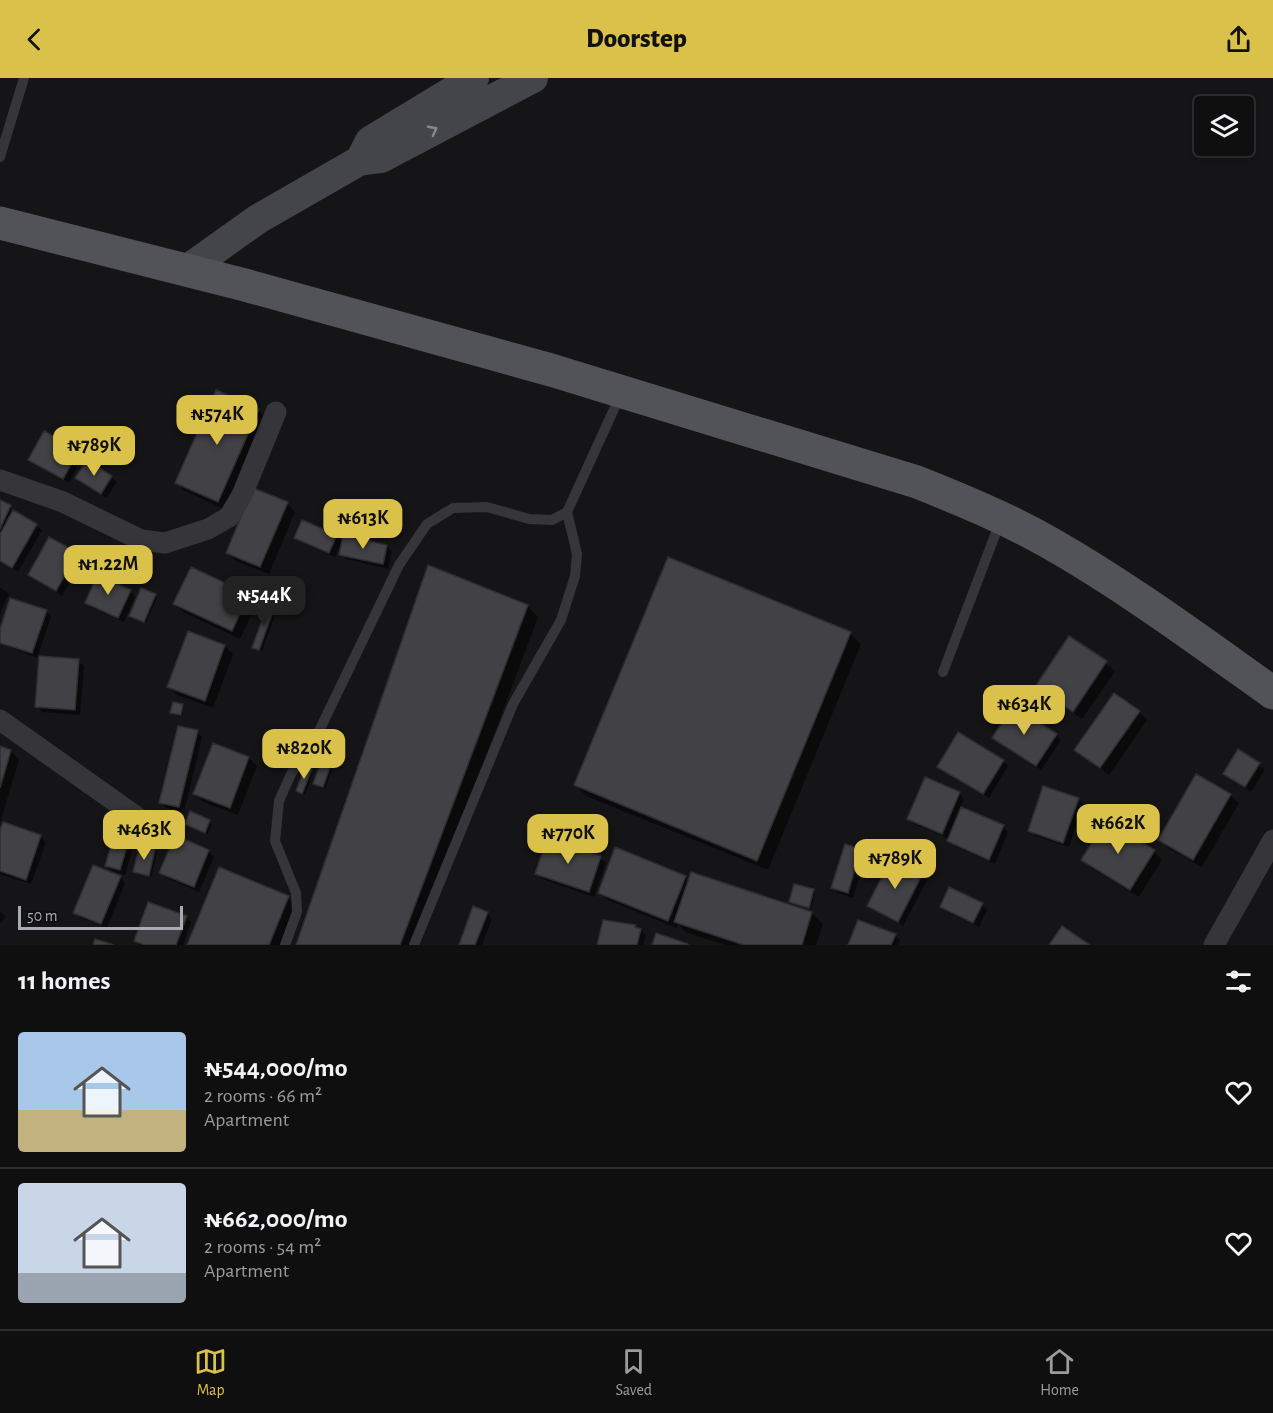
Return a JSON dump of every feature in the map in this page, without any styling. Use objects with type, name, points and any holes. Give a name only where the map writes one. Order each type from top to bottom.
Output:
[{"type":"main road","points":[[359,161],[370,141],[474,78]]},
{"type":"main road","points":[[185,272],[258,219],[359,161],[381,158],[533,78]]},
{"type":"main road","points":[[0,223],[355,315],[623,390],[858,462],[964,501],[1049,542],[1147,604],[1273,693]]},
{"type":"street","points":[[0,480],[63,502],[141,540],[165,543],[208,529],[229,517],[242,495],[276,412]]},
{"type":"street","points":[[0,720],[151,827]]},
{"type":"street","points":[[1214,945],[1273,840]]},
{"type":"lane","points":[[0,157],[24,78]]},
{"type":"lane","points":[[285,945],[297,912],[297,893],[275,842],[279,801],[291,774],[320,729],[399,565],[427,524],[453,508],[487,507],[529,519],[552,520],[567,512],[623,390]]},
{"type":"lane","points":[[414,945],[513,704],[561,620],[575,576],[577,554],[567,512]]},
{"type":"lane","points":[[943,672],[1002,519]]},
{"type":"building","points":[[216,390],[259,409],[218,502],[175,483]]},
{"type":"building","points":[[44,431],[79,450],[63,479],[28,460]]},
{"type":"building","points":[[87,460],[112,476],[101,494],[75,478]]},
{"type":"building","points":[[253,488],[288,502],[260,567],[226,553]]},
{"type":"building","points":[[0,500],[11,505],[0,529]]},
{"type":"building","points":[[13,510],[37,524],[12,568],[0,561],[0,534]]},
{"type":"building","points":[[302,520],[337,535],[329,553],[294,538]]},
{"type":"building","points":[[343,535],[387,545],[383,564],[339,555]]},
{"type":"building","points":[[49,537],[78,553],[56,591],[28,575]]},
{"type":"building","points":[[668,557],[851,632],[757,861],[574,785]]},
{"type":"building","points":[[428,565],[528,605],[400,945],[296,945]]},
{"type":"building","points":[[191,567],[249,594],[232,631],[173,604]]},
{"type":"building","points":[[97,575],[131,590],[118,618],[85,603]]},
{"type":"building","points":[[141,588],[156,594],[144,622],[129,616]]},
{"type":"building","points":[[10,598],[47,610],[32,653],[0,643],[0,629]]},
{"type":"building","points":[[268,603],[275,606],[259,650],[252,648]]},
{"type":"building","points":[[188,631],[225,645],[205,701],[167,687]]},
{"type":"building","points":[[1069,636],[1107,661],[1073,712],[1035,687]]},
{"type":"building","points":[[39,656],[79,659],[75,710],[35,707]]},
{"type":"building","points":[[1114,693],[1140,711],[1100,768],[1074,750]]},
{"type":"building","points":[[173,702],[183,704],[181,715],[170,713]]},
{"type":"building","points":[[1013,705],[1057,734],[1036,766],[992,738]]},
{"type":"building","points":[[178,726],[198,730],[179,807],[159,803]]},
{"type":"building","points":[[958,732],[1004,760],[983,794],[937,767]]},
{"type":"building","points":[[213,743],[249,757],[230,808],[193,794]]},
{"type":"building","points":[[0,746],[11,750],[0,788]]},
{"type":"building","points":[[1238,749],[1260,763],[1245,787],[1223,774]]},
{"type":"building","points":[[323,756],[333,759],[323,787],[313,784]]},
{"type":"building","points":[[305,767],[312,769],[302,794],[296,791]]},
{"type":"building","points":[[1196,774],[1231,794],[1193,860],[1158,840]]},
{"type":"building","points":[[925,777],[960,792],[942,834],[907,819]]},
{"type":"building","points":[[1043,786],[1079,798],[1063,843],[1028,831]]},
{"type":"building","points":[[961,807],[1004,825],[989,860],[947,841]]},
{"type":"building","points":[[190,811],[210,820],[205,833],[185,824]]},
{"type":"building","points":[[119,819],[134,823],[120,870],[105,866]]},
{"type":"building","points":[[1106,820],[1155,850],[1130,890],[1081,860]]},
{"type":"building","points":[[3,822],[41,835],[26,880],[0,871],[0,830]]},
{"type":"building","points":[[175,835],[209,850],[194,887],[159,873]]},
{"type":"building","points":[[547,838],[601,856],[589,892],[535,874]]},
{"type":"building","points":[[845,844],[861,849],[848,893],[831,888]]},
{"type":"building","points":[[140,845],[155,849],[149,876],[133,872]]},
{"type":"building","points":[[615,847],[686,876],[668,921],[598,893]]},
{"type":"building","points":[[892,857],[923,873],[898,922],[867,906]]},
{"type":"building","points":[[93,865],[121,876],[101,924],[73,913]]},
{"type":"building","points":[[219,867],[289,896],[269,945],[187,945]]},
{"type":"building","points":[[691,872],[812,912],[802,945],[744,945],[674,922]]},
{"type":"building","points":[[794,884],[814,889],[809,908],[789,902]]},
{"type":"building","points":[[949,887],[983,903],[973,923],[940,907]]},
{"type":"building","points":[[148,902],[187,916],[176,945],[144,945],[134,941]]},
{"type":"building","points":[[473,906],[488,912],[475,945],[459,945]]},
{"type":"building","points":[[603,920],[636,925],[635,927],[641,929],[637,945],[597,945]]},
{"type":"building","points":[[858,920],[896,934],[891,945],[848,945]]},
{"type":"building","points":[[1062,926],[1090,945],[1049,945]]},
{"type":"building","points":[[656,933],[688,944],[688,945],[652,945]]},
{"type":"building","points":[[95,939],[114,945],[93,945]]}]
